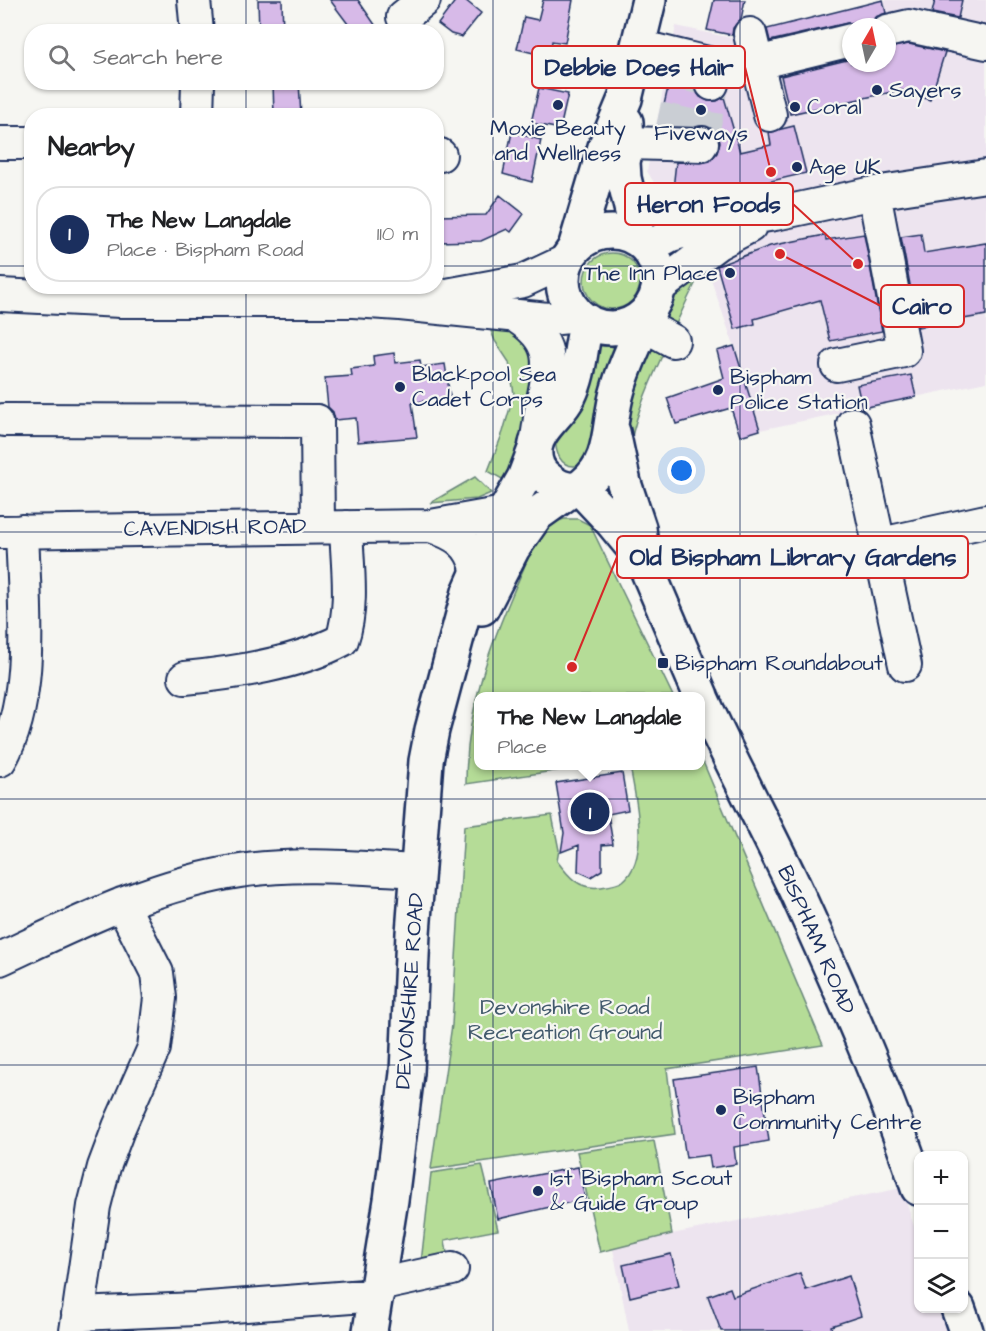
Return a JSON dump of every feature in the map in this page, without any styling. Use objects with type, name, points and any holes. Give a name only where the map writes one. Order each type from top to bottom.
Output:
[{"type":"main road","points":[[649,0],[624,99],[605,147],[564,271],[565,290],[572,307],[583,318],[608,327],[630,324],[649,309]]},
{"type":"main road","points":[[612,425],[617,391],[649,309],[657,266],[643,244],[624,178],[623,162],[627,143],[624,99]]},
{"type":"main road","points":[[571,254],[594,235],[606,232],[629,235],[643,244]]},
{"type":"main road","name":"DEVONSHIRE ROAD","points":[[370,1331],[391,1200],[407,1072],[411,961],[426,761],[432,730],[477,569],[524,478],[536,446],[575,385],[583,318]]},
{"type":"main road","name":"DEVONSHIRE ROAD","points":[[453,651],[487,601],[513,548],[536,515],[594,477],[599,469],[612,425]]},
{"type":"main road","name":"BISPHAM ROAD","points":[[612,425],[624,483],[639,528],[643,560],[699,692]]},
{"type":"main road","name":"BISPHAM ROAD","points":[[536,446],[536,460],[544,476],[552,482],[575,489],[612,522],[643,560]]},
{"type":"main road","name":"BISPHAM ROAD","points":[[705,706],[796,892],[848,1009],[881,1084],[914,1177]]},
{"type":"main road","points":[[960,1313],[966,1331]]},
{"type":"street","points":[[194,0],[196,24]]},
{"type":"street","points":[[896,29],[909,26],[984,43]]},
{"type":"street","points":[[770,115],[754,48],[842,41]]},
{"type":"street","points":[[638,46],[696,72]]},
{"type":"street","points":[[197,108],[198,90]]},
{"type":"street","points":[[0,143],[24,142]]},
{"type":"street","points":[[627,143],[682,142]]},
{"type":"street","points":[[673,341],[649,309],[718,243],[829,189],[874,193],[986,176]]},
{"type":"street","points":[[837,365],[904,351],[874,193]]},
{"type":"street","points":[[643,244],[707,225],[775,214]]},
{"type":"street","points":[[400,304],[523,281],[571,254]]},
{"type":"street","points":[[0,295],[121,301],[179,294],[400,304],[548,320],[583,318]]},
{"type":"street","points":[[518,317],[536,332],[548,355],[548,380],[536,446]]},
{"type":"street","points":[[4,420],[317,421],[332,527],[348,604],[347,626],[342,640],[326,649],[243,672],[185,678]]},
{"type":"street","points":[[853,424],[906,665]]},
{"type":"street","name":"CAVENDISH ROAD","points":[[11,531],[431,526],[504,513]]},
{"type":"street","points":[[878,545],[986,521]]},
{"type":"street","name":"CAVENDISH ROAD","points":[[431,526],[461,539],[469,548],[477,569]]},
{"type":"street","points":[[0,760],[11,742],[20,702],[26,640],[11,531]]},
{"type":"street","points":[[0,959],[122,904],[179,884],[239,871],[284,867],[343,867],[418,871]]},
{"type":"street","points":[[122,904],[157,973],[160,998],[154,1048],[119,1127],[104,1167],[94,1206],[77,1322],[377,1290],[452,1269]]},
{"type":"shaded area","points":[[883,0],[986,0],[986,382],[760,430],[709,274],[647,171],[676,26],[732,38]]},
{"type":"shaded area","points":[[902,1188],[914,1226],[914,1313],[942,1313],[948,1331],[629,1331],[613,1249],[672,1234]]},
{"type":"green space","points":[[607,253],[617,253],[632,261],[638,270],[640,281],[638,292],[632,301],[617,309],[607,309],[596,304],[589,297],[584,286],[584,276],[589,265],[596,258]]},
{"type":"green space","points":[[703,269],[651,380],[631,441],[619,442],[664,296]]},
{"type":"green space","points":[[487,321],[506,325],[526,342],[541,372],[509,483],[488,471],[514,394],[509,362],[495,341]]},
{"type":"green space","points":[[597,345],[611,346],[616,349],[597,444],[581,465],[568,465],[559,458],[556,433]]},
{"type":"green space","points":[[475,477],[491,493],[477,499],[430,503]]},
{"type":"green space","points":[[564,519],[578,519],[590,525],[671,692],[478,692],[491,648],[530,553],[544,529]]},
{"type":"green space","points":[[474,711],[474,770],[561,770],[466,784]]},
{"type":"green space","name":"Devonshire Road Recreation Ground","points":[[705,766],[823,1045],[667,1069],[675,1134],[431,1169],[452,1025],[464,826],[552,815],[559,850],[557,861],[575,881],[587,886],[601,887],[623,881],[632,871],[637,858],[639,842],[631,770],[705,770]]},
{"type":"green space","points":[[654,1141],[672,1234],[600,1252],[577,1152]]},
{"type":"green space","points":[[482,1165],[498,1230],[445,1240],[448,1260],[421,1263],[431,1173]]},
{"type":"building","points":[[258,0],[282,0],[283,24],[259,24]]},
{"type":"building","points":[[330,0],[358,0],[374,24],[348,24]]},
{"type":"building","points":[[456,0],[465,0],[481,13],[462,37],[451,34],[444,29],[444,24],[438,24]]},
{"type":"building","points":[[543,0],[573,0],[565,43],[552,41],[550,57],[517,49],[524,17],[538,20]]},
{"type":"building","points":[[714,0],[745,0],[741,19],[733,28],[732,35],[707,30]]},
{"type":"building","points":[[883,0],[886,13],[874,18],[842,18],[842,24],[770,41],[767,29]]},
{"type":"building","points":[[935,0],[962,0],[958,18],[932,13]]},
{"type":"building","points":[[909,44],[945,52],[930,100],[901,90],[790,114],[781,76],[842,61],[842,72],[896,72],[896,46]]},
{"type":"building","points":[[671,75],[695,80],[695,90],[700,97],[708,101],[717,101],[724,97],[740,152],[771,145],[769,132],[794,126],[806,173],[681,202],[672,198],[676,162],[710,161],[717,153],[720,142],[717,134],[710,127],[702,125],[695,127],[659,126]]},
{"type":"building","points":[[539,88],[568,94],[560,129],[531,123]]},
{"type":"building","points":[[273,90],[299,90],[301,108],[274,108]]},
{"type":"building","points":[[512,132],[541,140],[532,182],[503,174]]},
{"type":"building","points":[[500,195],[524,214],[511,232],[507,229],[481,241],[444,242],[444,216],[486,215]]},
{"type":"building","points":[[864,234],[882,331],[830,341],[820,300],[754,319],[755,324],[735,329],[717,266],[770,246],[825,235],[826,240]]},
{"type":"building","points":[[921,234],[924,253],[986,243],[986,315],[918,327],[901,237]]},
{"type":"building","name":"Bispham Police Station","points":[[734,346],[760,430],[740,436],[731,408],[676,424],[667,398],[724,378],[717,351]]},
{"type":"building","name":"Blackpool Sea Cadet Corps","points":[[394,353],[395,363],[420,360],[421,367],[445,364],[450,397],[412,403],[417,437],[358,442],[356,418],[335,420],[333,412],[328,407],[325,378],[352,376],[351,369],[374,366],[373,356]]},
{"type":"building","points":[[911,375],[916,397],[862,408],[857,385]]},
{"type":"building","points":[[622,773],[628,810],[608,814],[613,844],[602,845],[602,870],[591,877],[578,871],[579,845],[561,852],[564,833],[556,783]]},
{"type":"building","name":"Bispham Community Centre","points":[[758,1067],[769,1141],[734,1147],[736,1164],[711,1168],[709,1155],[686,1158],[674,1079]]},
{"type":"building","name":"1st Bispham Scout & Guide Group","points":[[578,1167],[585,1199],[498,1219],[491,1184]]},
{"type":"building","points":[[671,1254],[679,1285],[630,1297],[623,1265]]},
{"type":"building","points":[[800,1273],[806,1290],[849,1276],[861,1316],[831,1326],[832,1331],[721,1331],[708,1296],[730,1288],[733,1296]]},
{"type":"tunnel","points":[[670,137],[683,77]]},
{"type":"tunnel","points":[[702,143],[712,84]]},
{"type":"place","name":"Sayers","points":[[877,90]]},
{"type":"place","name":"Moxie Beauty and Wellness","points":[[558,105]]},
{"type":"place","name":"Coral","points":[[795,107]]},
{"type":"place","name":"Fiveways","points":[[701,110]]},
{"type":"place","name":"Age UK","points":[[797,167]]},
{"type":"place","name":"Debbie Does Hair","points":[[771,172]]},
{"type":"place","name":"Cairo","points":[[780,254]]},
{"type":"place","name":"Heron Foods","points":[[858,264]]},
{"type":"place","name":"The Inn Place","points":[[730,273]]},
{"type":"place","name":"Blackpool Sea Cadet Corps","points":[[400,387]]},
{"type":"place","name":"Bispham Police Station","points":[[718,390]]},
{"type":"place","name":"Bispham Roundabout","points":[[663,663]]},
{"type":"place","name":"Old Bispham Library Gardens","points":[[572,667]]},
{"type":"place","name":"The New Langdale","points":[[590,812]]},
{"type":"place","name":"Bispham Community Centre","points":[[721,1110]]},
{"type":"place","name":"1st Bispham Scout & Guide Group","points":[[538,1191]]}]
